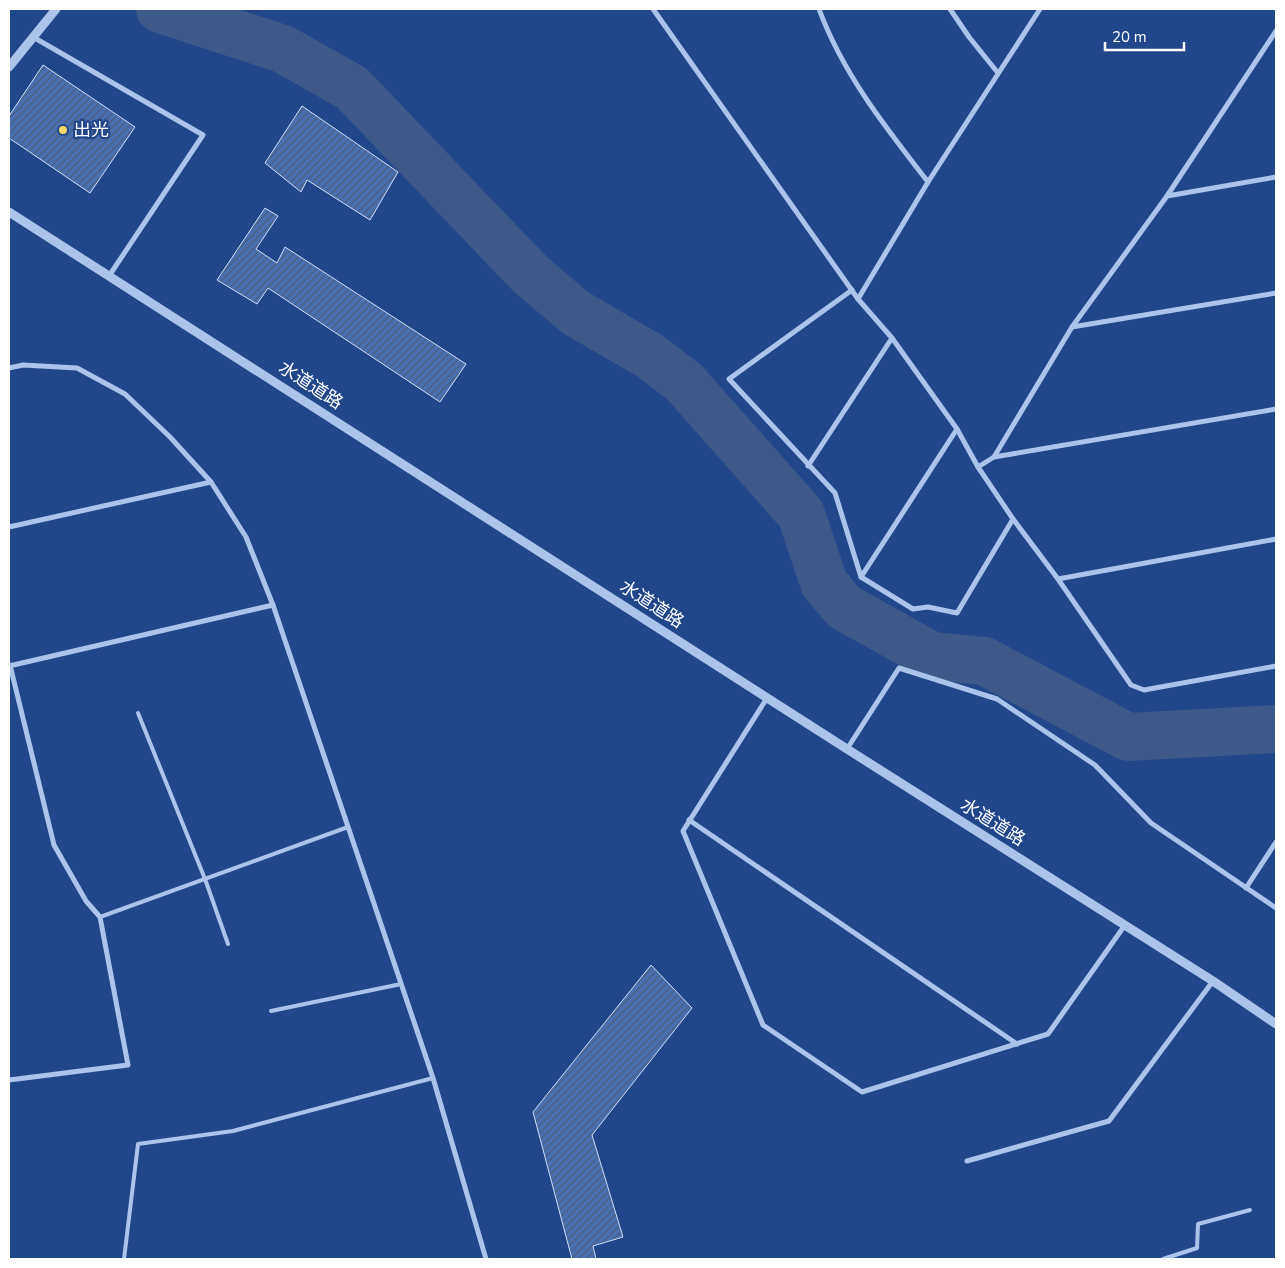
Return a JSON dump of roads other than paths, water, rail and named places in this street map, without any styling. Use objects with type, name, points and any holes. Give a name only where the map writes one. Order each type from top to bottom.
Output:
[{"type":"street","points":[[9,67],[56,9]]},
{"type":"street","points":[[653,9],[858,299],[892,338],[957,429],[978,467],[1012,519],[1058,580],[1131,684],[1144,690],[1276,666]]},
{"type":"street","points":[[819,9],[825,26],[850,74],[882,122],[928,182]]},
{"type":"street","points":[[950,9],[998,74]]},
{"type":"street","points":[[858,299],[928,182],[1040,9]]},
{"type":"street","points":[[994,457],[1072,328],[1167,196],[1276,31]]},
{"type":"street","points":[[33,37],[203,135],[109,276]]},
{"type":"street","points":[[1167,196],[1276,178]]},
{"type":"street","name":"水道道路","points":[[9,212],[1124,926],[1213,981],[1276,1024]]},
{"type":"street","points":[[852,290],[728,379],[835,493],[861,577],[913,610],[928,607],[957,613],[1012,519]]},
{"type":"street","points":[[1072,328],[1276,293]]},
{"type":"street","points":[[808,466],[892,338]]},
{"type":"street","points":[[9,368],[23,365],[77,368],[125,394],[170,437],[211,482],[246,537],[273,605],[433,1078],[486,1259]]},
{"type":"street","points":[[978,467],[994,457],[1276,409]]},
{"type":"street","points":[[861,577],[957,429]]},
{"type":"street","points":[[9,527],[211,482]]},
{"type":"street","points":[[1058,580],[1276,539]]},
{"type":"street","points":[[9,1080],[128,1065],[100,917],[86,901],[54,845],[9,666],[273,605]]},
{"type":"street","points":[[847,749],[899,668],[997,699],[1095,765],[1151,823],[1276,908]]},
{"type":"street","points":[[768,697],[683,831],[763,1025],[862,1092],[1048,1034],[1124,926]]},
{"type":"street","points":[[690,820],[1017,1044]]},
{"type":"street","points":[[1246,888],[1276,842]]},
{"type":"street","points":[[967,1161],[1109,1121],[1213,981]]},
{"type":"lane","points":[[138,713],[205,878],[228,944]]},
{"type":"lane","points":[[100,917],[348,827]]},
{"type":"lane","points":[[271,1011],[401,984]]},
{"type":"lane","points":[[124,1259],[138,1144],[233,1131],[433,1078]]},
{"type":"lane","points":[[1162,1259],[1197,1248],[1198,1224],[1250,1210]]},
{"type":"waterway","points":[[160,9],[283,49],[352,88],[530,274],[576,313],[650,356],[684,382],[801,514],[824,583],[844,607],[932,656],[984,661],[1128,737],[1276,729]]},
{"type":"place","name":"出光","points":[[63,130]]}]
